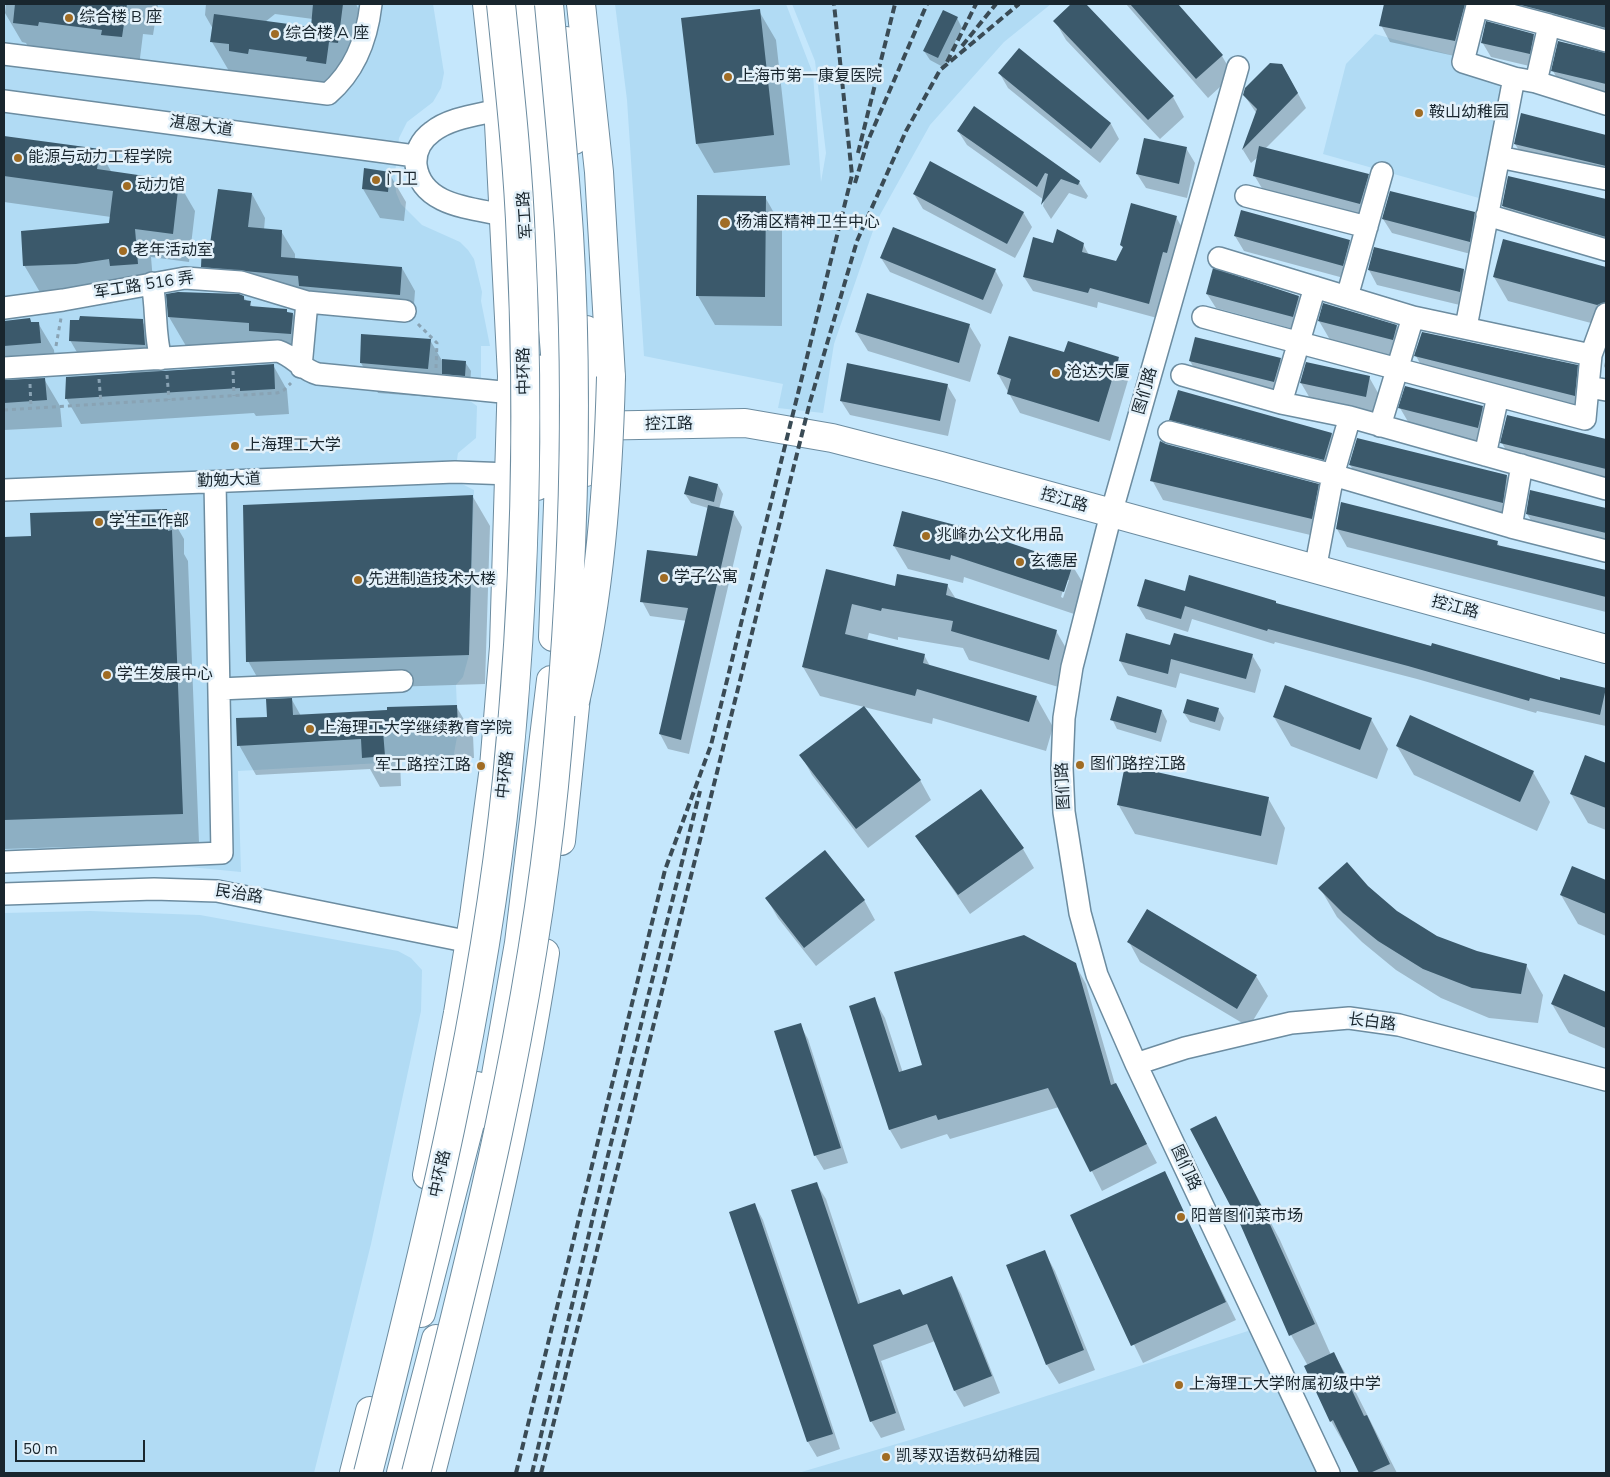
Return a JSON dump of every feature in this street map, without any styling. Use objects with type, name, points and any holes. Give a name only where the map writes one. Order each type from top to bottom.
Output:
[{"type":"main road","name":"军工路","points":[[487,4],[512,109],[551,426]]},
{"type":"main road","name":"中环路","points":[[368,1473],[419,1274],[457,1097],[488,918],[507,772],[520,590],[526,376],[521,240],[512,103],[501,4]]},
{"type":"main road","name":"军工路","points":[[354,1473],[406,1270],[425,1182],[470,942],[494,767],[504,647],[512,425],[503,215],[512,109],[511,4]]},
{"type":"main road","points":[[526,4],[512,109],[575,168]]},
{"type":"main road","points":[[416,1473],[464,1284],[505,1106],[534,934],[554,789],[565,651],[572,514],[573,376],[569,237],[548,4]]},
{"type":"main road","points":[[431,1473],[478,1289],[519,1108],[568,790],[580,652],[588,426],[583,237],[575,168],[572,99],[562,4]]},
{"type":"main road","points":[[554,789],[586,653],[609,450],[610,377],[600,172],[581,4]]},
{"type":"main road","name":"控江路","points":[[512,425],[745,424],[832,438],[942,466],[1606,650]]},
{"type":"main road","points":[[380,1473],[472,1115],[508,873],[525,669],[551,426]]},
{"type":"main road","points":[[401,1473],[477,1183],[519,943],[552,675],[551,426]]},
{"type":"main road","points":[[499,707],[525,669]]},
{"type":"main road","points":[[492,1098],[530,1044]]},
{"type":"street","points":[[4,54],[328,94],[345,78],[354,64],[366,34],[371,4]]},
{"type":"street","points":[[1606,40],[1476,6],[1463,62],[1606,104]]},
{"type":"street","points":[[1536,82],[1549,24]]},
{"type":"street","name":"图们路","points":[[1238,67],[1111,514],[1072,667],[1064,718],[1062,768],[1064,812],[1080,913],[1097,976],[1136,1064],[1329,1473]]},
{"type":"street","points":[[1466,327],[1514,78]]},
{"type":"street","name":"湛恩大道","points":[[4,101],[406,155]]},
{"type":"street","points":[[503,215],[453,204],[438,198],[425,186],[406,155],[432,132],[447,124],[512,109]]},
{"type":"street","points":[[1499,157],[1606,178]]},
{"type":"street","points":[[1347,297],[1382,173]]},
{"type":"street","points":[[1246,196],[1367,227]]},
{"type":"street","points":[[1488,215],[1606,250]]},
{"type":"street","points":[[1219,258],[1413,317],[1591,355]]},
{"type":"street","name":"军工路 516 弄","points":[[4,308],[63,300],[186,278],[241,282],[307,302],[405,312]]},
{"type":"street","points":[[152,283],[156,337],[163,359]]},
{"type":"street","points":[[1281,403],[1315,287]]},
{"type":"street","points":[[301,367],[307,302]]},
{"type":"street","points":[[1203,317],[1585,419],[1597,389],[1591,355],[1606,314]]},
{"type":"street","points":[[1380,426],[1413,317]]},
{"type":"street","points":[[4,368],[278,351],[286,354],[301,367],[318,374],[512,393]]},
{"type":"street","points":[[1182,375],[1281,403],[1350,417],[1606,489]]},
{"type":"street","points":[[1485,455],[1498,396]]},
{"type":"street","points":[[1315,570],[1333,475],[1350,417]]},
{"type":"street","points":[[1168,432],[1333,475],[1511,527],[1606,551]]},
{"type":"street","points":[[1511,527],[1522,465]]},
{"type":"street","name":"勤勉大道","points":[[4,490],[455,472],[510,474]]},
{"type":"street","points":[[4,862],[222,853],[215,482]]},
{"type":"street","points":[[219,689],[402,681]]},
{"type":"street","name":"民治路","points":[[4,894],[154,889],[217,891],[470,942]]},
{"type":"street","name":"长白路","points":[[1136,1064],[1185,1048],[1291,1023],[1349,1018],[1399,1025],[1606,1080]]},
{"type":"path","points":[[50,366],[59,333],[63,300]]},
{"type":"path","points":[[405,312],[437,344],[436,386]]},
{"type":"path","points":[[232,354],[234,396]]},
{"type":"path","points":[[163,359],[169,400]]},
{"type":"path","points":[[4,410],[277,393],[290,384],[301,367]]},
{"type":"shaded area","name":"上海理工大学","points":[[4,4],[433,4],[444,73],[441,88],[433,102],[407,122],[399,138],[395,174],[396,192],[401,204],[422,225],[460,242],[474,259],[482,292],[481,301],[490,346],[481,346],[481,381],[471,381],[470,401],[477,406],[476,438],[458,453],[454,480],[474,490],[469,655],[463,677],[456,685],[458,732],[453,759],[238,771],[241,872],[179,866],[4,873]]},
{"type":"shaded area","name":"杨浦区精神卫生中心","points":[[615,4],[786,4],[813,74],[821,182],[826,153],[815,61],[792,4],[1051,4],[1004,42],[930,125],[876,222],[834,344],[823,413],[778,408],[783,384],[644,356],[627,100]]},
{"type":"shaded area","name":"鞍山幼稚园","points":[[1375,34],[1513,72],[1486,200],[1323,154],[1346,64]]},
{"type":"shaded area","points":[[90,911],[200,915],[398,951],[411,958],[422,970],[421,1011],[371,1244],[314,1473],[4,1473],[4,913]]},
{"type":"shaded area","name":"上海理工大学附属初级中学","points":[[1251,1330],[1318,1473],[798,1473],[910,1440]]},
{"type":"building","name":"综合楼 B 座","points":[[15,4],[127,4],[122,37],[101,35],[102,30],[39,22],[38,26],[13,23]]},
{"type":"building","name":"综合楼 A 座","points":[[313,4],[343,4],[338,43],[329,42],[326,64],[306,61],[307,57],[249,49],[248,54],[229,51],[229,44],[210,42],[214,14],[311,27]]},
{"type":"building","points":[[1071,4],[1086,4],[1174,96],[1148,120],[1053,21]]},
{"type":"building","points":[[1130,4],[1178,4],[1223,55],[1196,79]]},
{"type":"building","points":[[1384,4],[1465,4],[1455,41],[1379,26]]},
{"type":"building","points":[[1517,4],[1606,4],[1606,28],[1552,13]]},
{"type":"building","name":"上海市第一康复医院","points":[[760,9],[774,135],[696,144],[681,18]]},
{"type":"building","points":[[943,10],[958,17],[938,58],[923,51]]},
{"type":"building","points":[[1486,21],[1534,34],[1530,54],[1481,43]]},
{"type":"building","points":[[1558,41],[1606,53],[1606,84],[1551,71]]},
{"type":"building","points":[[1019,48],[1111,123],[1091,149],[998,73]]},
{"type":"building","points":[[1270,63],[1282,64],[1298,93],[1242,150],[1257,109],[1243,95],[1245,88]]},
{"type":"building","points":[[974,106],[1080,181],[1078,185],[1061,179],[1041,205],[1048,174],[1045,173],[1037,187],[957,131]]},
{"type":"building","points":[[1521,113],[1606,135],[1606,166],[1514,144]]},
{"type":"building","name":"动力馆","points":[[4,136],[100,149],[97,169],[179,181],[173,234],[135,229],[138,264],[110,266],[109,259],[76,264],[23,266],[21,231],[109,223],[113,191],[4,176]]},
{"type":"building","points":[[1144,138],[1187,147],[1179,184],[1136,174]]},
{"type":"building","points":[[1259,146],[1369,174],[1360,204],[1253,176]]},
{"type":"building","points":[[930,161],[1024,212],[1007,244],[913,194]]},
{"type":"building","name":"门卫","points":[[364,168],[390,172],[388,192],[362,189]]},
{"type":"building","points":[[1508,176],[1606,199],[1606,237],[1502,206]]},
{"type":"building","points":[[218,189],[252,193],[248,227],[282,230],[281,257],[402,267],[400,295],[299,286],[298,276],[201,267],[202,244],[210,244]]},
{"type":"building","points":[[1390,191],[1475,212],[1470,242],[1382,219]]},
{"type":"building","points":[[697,195],[766,196],[765,297],[696,296]]},
{"type":"building","points":[[1131,203],[1177,216],[1167,253],[1163,252],[1149,304],[1090,288],[1088,293],[1023,277],[1033,237],[1053,243],[1057,229],[1084,243],[1082,252],[1116,261],[1123,247],[1120,245]]},
{"type":"building","points":[[1241,210],[1350,240],[1343,266],[1234,236]]},
{"type":"building","points":[[893,227],[996,269],[983,300],[880,258]]},
{"type":"building","points":[[1503,239],[1606,267],[1606,302],[1597,305],[1493,277]]},
{"type":"building","points":[[1374,247],[1464,269],[1460,292],[1368,270]]},
{"type":"building","points":[[1213,268],[1299,296],[1293,317],[1206,294]]},
{"type":"building","points":[[178,292],[239,294],[244,296],[244,300],[251,301],[250,306],[287,309],[287,312],[293,313],[291,334],[249,331],[249,323],[168,317],[166,294]]},
{"type":"building","points":[[867,293],[970,324],[959,363],[855,332]]},
{"type":"building","points":[[1323,303],[1397,325],[1393,340],[1318,321]]},
{"type":"building","points":[[80,316],[143,319],[145,345],[69,341],[70,320],[79,320]]},
{"type":"building","points":[[30,318],[31,322],[39,322],[41,343],[4,346],[4,321]]},
{"type":"building","points":[[1422,332],[1578,365],[1575,396],[1414,356]]},
{"type":"building","points":[[361,334],[431,339],[428,369],[360,363]]},
{"type":"building","name":"沧达大厦","points":[[1009,336],[1064,352],[1068,341],[1119,357],[1099,422],[1007,394],[1011,379],[997,374]]},
{"type":"building","points":[[1195,337],[1281,358],[1274,382],[1189,361]]},
{"type":"building","points":[[442,359],[466,361],[465,376],[442,374]]},
{"type":"building","points":[[1306,362],[1370,376],[1366,397],[1300,383]]},
{"type":"building","points":[[847,363],[948,384],[940,421],[840,401]]},
{"type":"building","points":[[274,364],[275,389],[240,391],[240,388],[65,399],[66,377]]},
{"type":"building","points":[[45,378],[47,400],[4,403],[4,380]]},
{"type":"building","points":[[1405,386],[1483,406],[1478,428],[1398,408]]},
{"type":"building","points":[[1178,390],[1332,433],[1324,460],[1169,420]]},
{"type":"building","points":[[1507,415],[1606,439],[1606,469],[1500,443]]},
{"type":"building","points":[[1357,438],[1507,475],[1503,503],[1349,465]]},
{"type":"building","points":[[1160,441],[1319,484],[1312,519],[1150,481]]},
{"type":"building","points":[[689,476],[718,484],[714,502],[684,494]]},
{"type":"building","points":[[1530,490],[1606,508],[1606,533],[1526,514]]},
{"type":"building","name":"先进制造技术大楼","points":[[473,495],[469,655],[246,662],[243,505]]},
{"type":"building","points":[[1341,502],[1498,541],[1497,545],[1606,570],[1606,597],[1336,529]]},
{"type":"building","points":[[708,505],[734,511],[681,740],[659,734],[688,608],[640,602],[647,550],[697,556]]},
{"type":"building","name":"学生发展中心","points":[[167,509],[168,531],[172,530],[183,814],[4,820],[4,537],[31,536],[30,513]]},
{"type":"building","points":[[902,511],[959,526],[1073,564],[1064,592],[951,555],[950,560],[893,546]]},
{"type":"building","points":[[826,569],[895,586],[897,574],[948,584],[946,595],[1057,630],[1049,660],[951,631],[953,621],[882,608],[881,611],[852,604],[845,634],[925,654],[923,663],[1037,696],[1029,722],[917,689],[915,696],[802,667]]},
{"type":"building","points":[[1189,575],[1276,601],[1276,603],[1431,646],[1432,643],[1560,680],[1560,677],[1606,688],[1600,715],[1530,698],[1529,701],[1408,666],[1268,629],[1267,631],[1185,606],[1181,619],[1137,606],[1145,579],[1185,591]]},
{"type":"building","points":[[1126,633],[1170,645],[1174,633],[1253,654],[1246,679],[1171,659],[1168,674],[1119,661]]},
{"type":"building","points":[[1285,685],[1372,718],[1360,750],[1273,717]]},
{"type":"building","points":[[1117,696],[1162,710],[1156,733],[1110,720]]},
{"type":"building","name":"上海理工大学继续教育学院","points":[[292,698],[293,715],[387,710],[387,707],[457,705],[458,728],[383,731],[385,756],[362,758],[361,739],[237,746],[236,718],[267,717],[266,699]]},
{"type":"building","points":[[1187,699],[1219,708],[1215,722],[1183,713]]},
{"type":"building","points":[[864,706],[921,780],[856,829],[799,755]]},
{"type":"building","points":[[1410,715],[1534,771],[1520,802],[1396,746]]},
{"type":"building","points":[[1585,755],[1606,763],[1606,808],[1570,794]]},
{"type":"building","points":[[1125,765],[1269,797],[1261,836],[1117,805]]},
{"type":"building","points":[[981,789],[1024,848],[958,895],[915,836]]},
{"type":"building","points":[[825,850],[865,900],[804,948],[765,898]]},
{"type":"building","points":[[1347,862],[1368,886],[1397,911],[1437,936],[1477,951],[1527,964],[1521,994],[1472,988],[1423,969],[1378,941],[1343,913],[1318,888]]},
{"type":"building","points":[[1572,866],[1606,880],[1606,914],[1560,895]]},
{"type":"building","points":[[1147,909],[1257,975],[1237,1009],[1127,942]]},
{"type":"building","points":[[1024,935],[1076,963],[1111,1085],[1116,1083],[1147,1144],[1090,1172],[1048,1088],[938,1120],[936,1115],[889,1130],[849,1006],[875,997],[899,1072],[922,1065],[894,972]]},
{"type":"building","points":[[1564,974],[1606,992],[1606,1028],[1551,1004]]},
{"type":"building","points":[[801,1023],[841,1148],[814,1156],[774,1031]]},
{"type":"building","points":[[1216,1116],[1263,1209],[1315,1324],[1289,1336],[1241,1226],[1190,1129]]},
{"type":"building","points":[[1165,1171],[1226,1302],[1131,1346],[1070,1215]]},
{"type":"building","points":[[817,1182],[858,1304],[900,1289],[903,1295],[952,1276],[992,1376],[954,1391],[927,1324],[873,1345],[896,1413],[870,1422],[791,1190]]},
{"type":"building","points":[[755,1203],[833,1434],[807,1442],[729,1212]]},
{"type":"building","points":[[1045,1250],[1084,1350],[1046,1365],[1006,1265]]},
{"type":"building","points":[[1334,1352],[1364,1416],[1367,1415],[1390,1464],[1370,1473],[1359,1473],[1333,1420],[1330,1422],[1304,1366]]},
{"type":"railway","points":[[516,1473],[665,870],[711,745],[852,175],[834,4]]},
{"type":"railway","points":[[858,153],[895,4]]},
{"type":"railway","points":[[855,183],[867,143],[927,4]]},
{"type":"railway","points":[[947,62],[976,4]]},
{"type":"railway","points":[[962,46],[996,4]]},
{"type":"railway","points":[[541,1473],[810,402],[857,241],[906,131],[940,70],[1019,4]]},
{"type":"railway","points":[[532,1473],[604,1171],[700,791]]},
{"type":"place","name":"综合楼 B 座","points":[[69,18]]},
{"type":"place","name":"综合楼 A 座","points":[[275,34]]},
{"type":"place","name":"上海市第一康复医院","points":[[728,77]]},
{"type":"place","name":"鞍山幼稚园","points":[[1419,113]]},
{"type":"place","name":"能源与动力工程学院","points":[[18,158]]},
{"type":"place","name":"门卫","points":[[376,180]]},
{"type":"place","name":"动力馆","points":[[127,186]]},
{"type":"place","name":"杨浦区精神卫生中心","points":[[725,223]]},
{"type":"place","name":"老年活动室","points":[[123,251]]},
{"type":"place","name":"沧达大厦","points":[[1056,373]]},
{"type":"place","name":"上海理工大学","points":[[235,446]]},
{"type":"place","name":"学生工作部","points":[[99,522]]},
{"type":"place","name":"兆峰办公文化用品","points":[[926,536]]},
{"type":"place","name":"玄德居","points":[[1020,562]]},
{"type":"place","name":"学子公寓","points":[[664,578]]},
{"type":"place","name":"先进制造技术大楼","points":[[358,580]]},
{"type":"place","name":"学生发展中心","points":[[107,675]]},
{"type":"place","name":"上海理工大学继续教育学院","points":[[310,729]]},
{"type":"place","name":"图们路控江路","points":[[1080,765]]},
{"type":"place","name":"军工路控江路","points":[[481,766]]},
{"type":"place","name":"阳普图们菜市场","points":[[1181,1217]]},
{"type":"place","name":"上海理工大学附属初级中学","points":[[1179,1385]]},
{"type":"place","name":"凯琴双语数码幼稚园","points":[[886,1457]]}]
